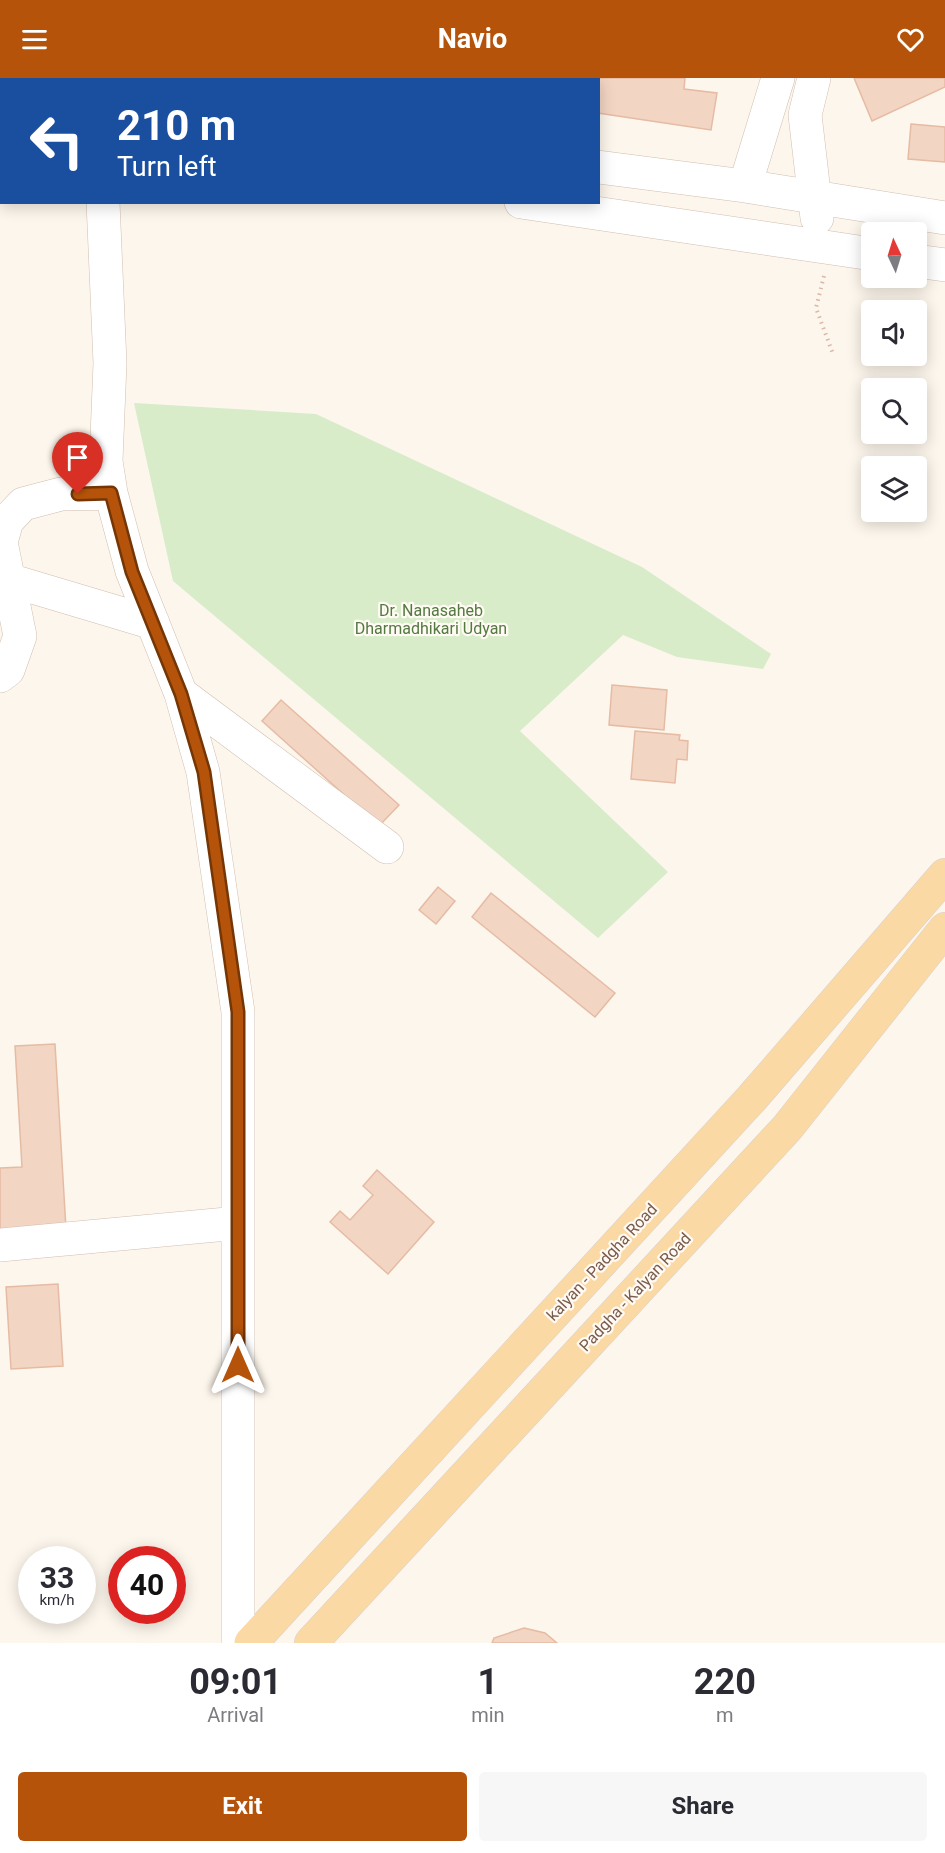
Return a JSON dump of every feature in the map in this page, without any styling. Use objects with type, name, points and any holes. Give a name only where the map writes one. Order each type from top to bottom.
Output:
[{"type":"main road","name":"kalyan - Padgha Road","points":[[251,1643],[752,1098],[945,875]]},
{"type":"main road","name":"Padgha - Kalyan Road","points":[[311,1643],[787,1128],[945,929]]},
{"type":"main road","points":[[752,1098],[787,1128]]},
{"type":"street","points":[[745,186],[778,78]]},
{"type":"street","points":[[814,78],[805,115],[813,197],[829,247]]},
{"type":"street","points":[[600,167],[745,186],[945,218]]},
{"type":"street","points":[[104,204],[111,363],[106,461],[111,493],[132,572],[181,694],[204,772],[238,1012],[238,1643]]},
{"type":"street","points":[[535,204],[861,252]]},
{"type":"street","points":[[0,676],[8,670],[20,636],[1,542],[7,521],[23,504],[61,494],[111,493]]},
{"type":"street","points":[[9,580],[153,623]]},
{"type":"street","points":[[181,694],[387,847]]},
{"type":"street","points":[[0,1245],[238,1223]]},
{"type":"path","points":[[829,247],[816,308],[833,354]]},
{"type":"green space","name":"Dr. Nanasaheb Dharmadhikari Udyan","points":[[134,403],[316,414],[642,567],[771,654],[763,669],[677,657],[623,635],[520,731],[668,872],[598,938],[173,581]]},
{"type":"building","points":[[600,78],[685,78],[684,89],[717,93],[711,130],[600,113]]},
{"type":"building","points":[[854,78],[945,78],[945,87],[872,121]]},
{"type":"building","points":[[911,124],[945,127],[945,162],[908,159]]},
{"type":"building","points":[[612,685],[667,690],[664,730],[609,725]]},
{"type":"building","points":[[281,700],[399,805],[379,826],[262,721]]},
{"type":"building","points":[[635,731],[680,735],[679,740],[688,741],[687,760],[677,759],[675,783],[631,779]]},
{"type":"building","points":[[438,887],[455,901],[436,924],[419,910]]},
{"type":"building","points":[[491,893],[615,993],[595,1017],[472,917]]},
{"type":"building","points":[[55,1044],[66,1229],[0,1233],[0,1168],[22,1167],[15,1046]]},
{"type":"building","points":[[377,1170],[434,1222],[388,1274],[330,1222],[340,1211],[350,1220],[373,1195],[363,1186]]},
{"type":"building","points":[[58,1284],[63,1366],[11,1369],[6,1287]]},
{"type":"building","points":[[524,1628],[545,1633],[557,1643],[492,1643],[494,1638]]},
{"type":"route","points":[[78,494],[111,493],[132,572],[181,694],[204,772],[238,1012],[238,1365]]}]
